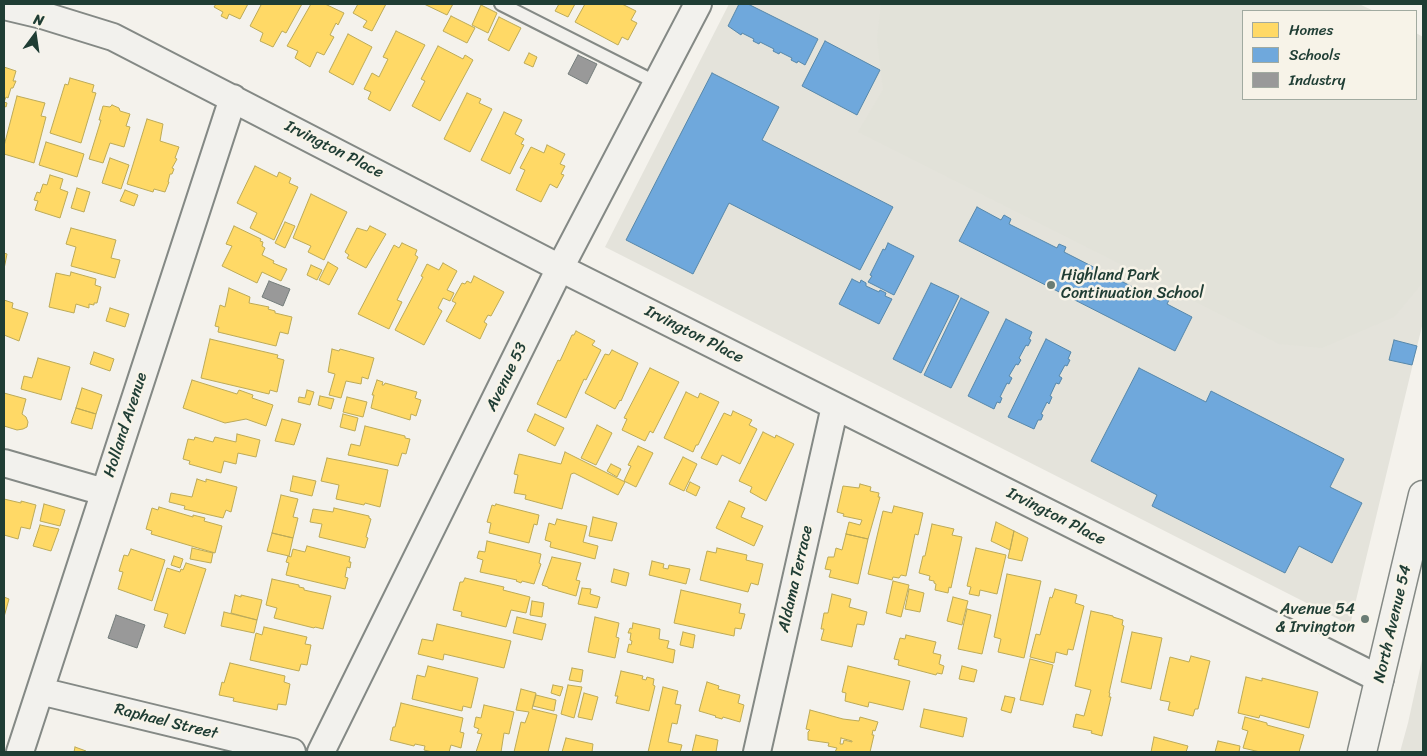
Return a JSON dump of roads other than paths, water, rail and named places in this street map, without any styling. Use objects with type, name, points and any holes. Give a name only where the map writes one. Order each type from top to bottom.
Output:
[{"type":"street","name":"Avenue 53","points":[[321,752],[560,268],[698,4]]},
{"type":"street","name":"Irvington Place","points":[[4,6],[42,15],[113,37],[560,268],[1380,679]]},
{"type":"street","name":"Holland Avenue","points":[[20,752],[233,98]]},
{"type":"street","name":"Aldama Terrace","points":[[757,752],[836,406]]},
{"type":"street","points":[[4,463],[104,492]]},
{"type":"street","name":"North Avenue 54","points":[[1362,752],[1423,495]]},
{"type":"street","name":"Raphael Street","points":[[40,691],[292,752]]},
{"type":"lane","points":[[501,4],[657,83]]},
{"type":"place","name":"Highland Park Continuation School","points":[[1051,285]]},
{"type":"place","name":"Avenue 54 & Irvington","points":[[1365,619]]}]
